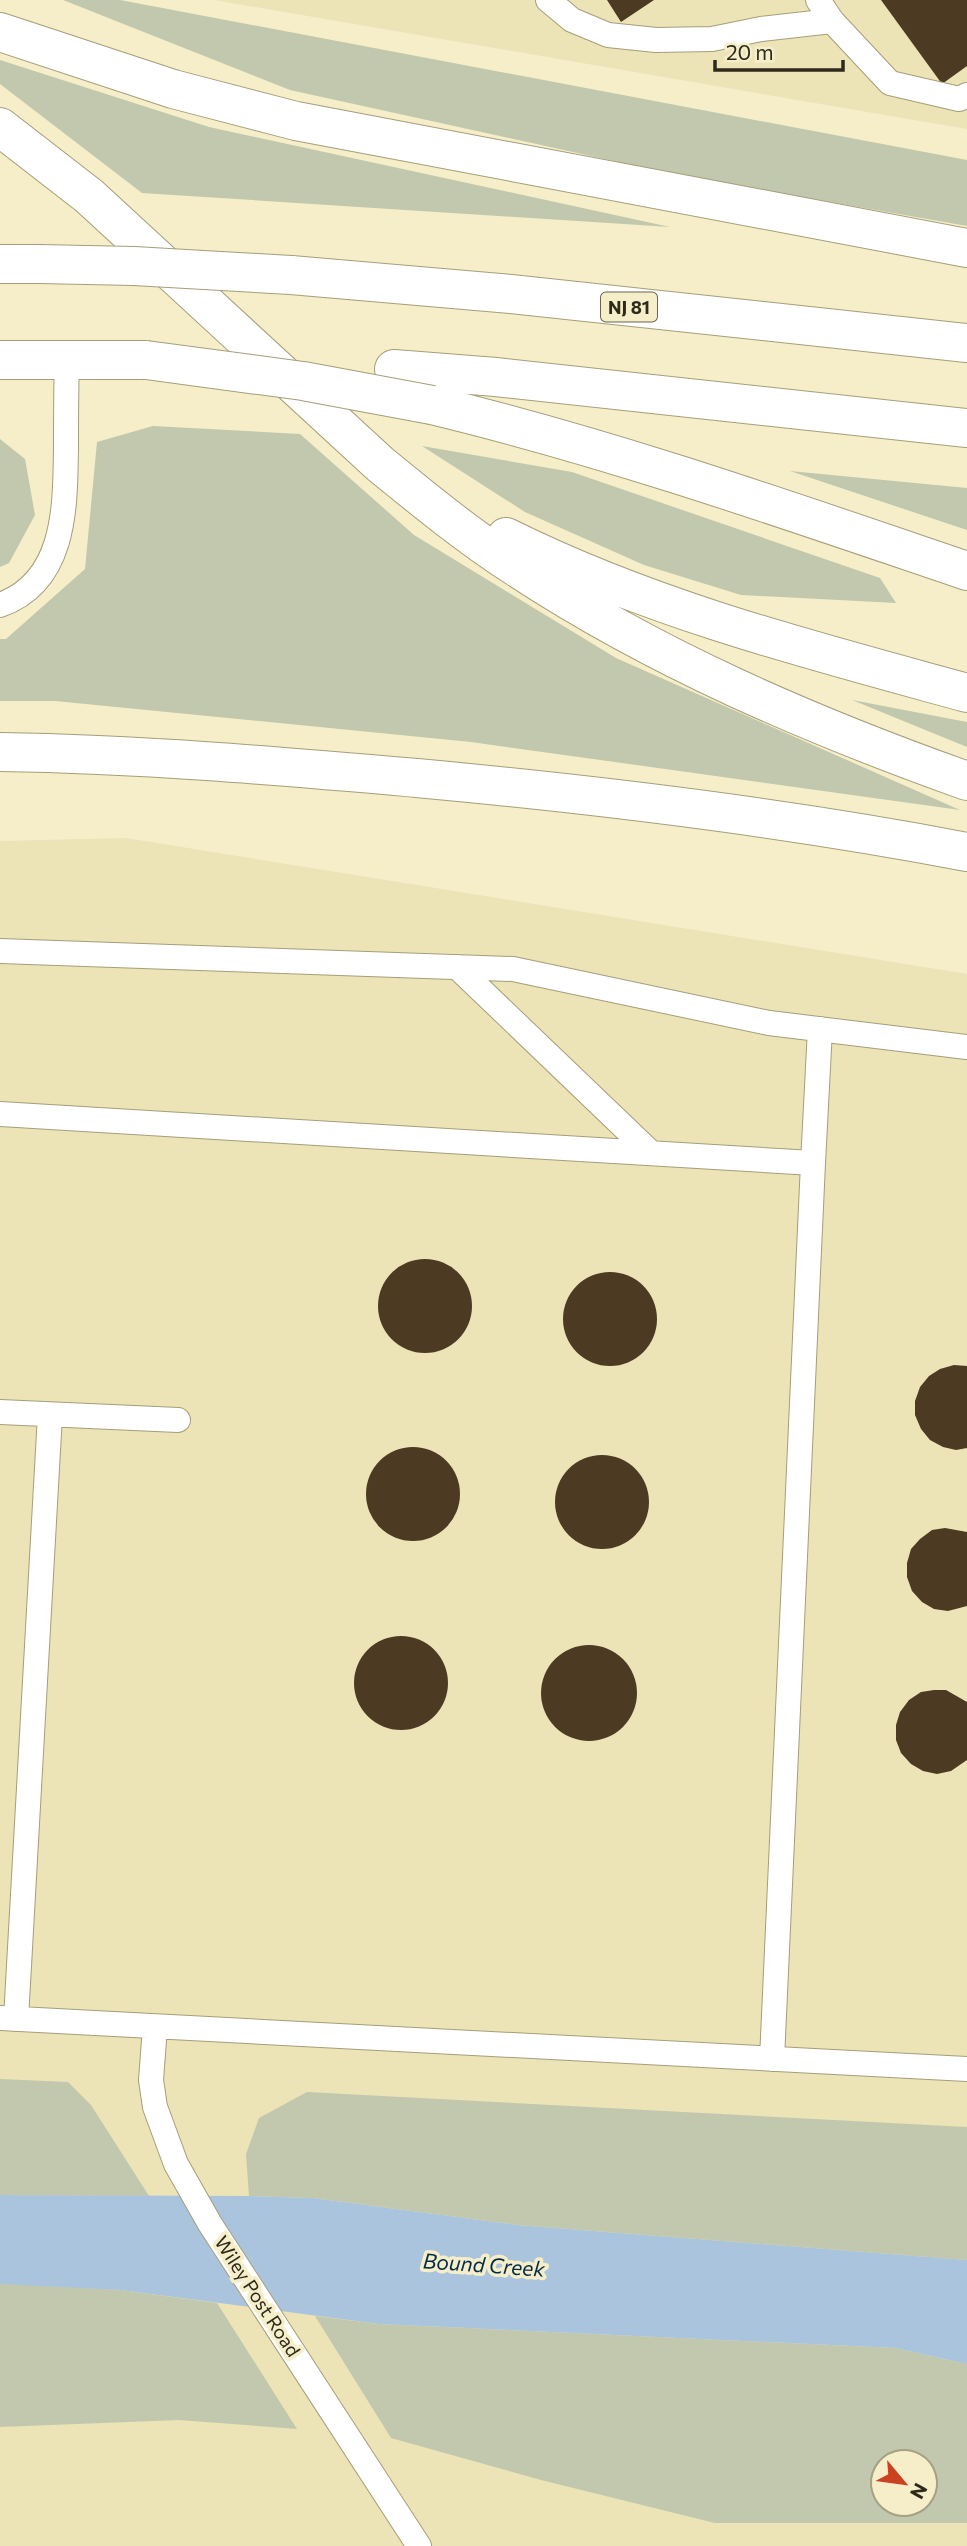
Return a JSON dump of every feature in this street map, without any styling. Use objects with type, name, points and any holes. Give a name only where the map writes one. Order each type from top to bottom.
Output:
[{"type":"main road","points":[[0,32],[163,85],[296,121],[967,248]]},
{"type":"main road","points":[[0,127],[89,197],[380,464],[427,503],[514,566],[653,647],[808,720],[967,782]]},
{"type":"main road","name":"NJ 81","points":[[0,264],[148,266],[290,275],[497,293],[967,343]]},
{"type":"main road","points":[[0,360],[263,362],[394,369],[967,428]]},
{"type":"main road","points":[[146,360],[263,375],[432,405],[505,423],[641,462],[967,571]]},
{"type":"main road","points":[[380,464],[471,519],[621,588],[768,639],[967,693]]},
{"type":"main road","points":[[0,752],[206,760],[583,793],[669,804],[967,852]]},
{"type":"lane","points":[[548,0],[572,20],[608,35],[656,40],[712,39],[761,29],[832,21]]},
{"type":"lane","points":[[818,0],[832,21],[890,83],[959,99],[967,94]]},
{"type":"lane","points":[[0,605],[26,590],[42,573],[61,532],[65,506],[67,360]]},
{"type":"lane","points":[[0,951],[513,969],[769,1023],[967,1046]]},
{"type":"lane","points":[[457,967],[650,1152]]},
{"type":"lane","points":[[772,2059],[820,1029]]},
{"type":"lane","points":[[0,1114],[813,1163]]},
{"type":"lane","points":[[0,1412],[178,1420]]},
{"type":"lane","points":[[50,1415],[8,2019],[967,2069]]},
{"type":"lane","name":"Wiley Post Road","points":[[155,2027],[152,2080],[155,2107],[168,2145],[192,2194],[419,2546]]},
{"type":"shaded area","points":[[214,0],[967,0],[967,129]]},
{"type":"shaded area","points":[[126,838],[967,974],[967,2546],[0,2546],[0,841]]},
{"type":"green space","points":[[63,0],[120,0],[967,160],[967,226],[682,176],[290,90]]},
{"type":"green space","points":[[0,60],[209,127],[670,227],[142,193],[0,84]]},
{"type":"green space","points":[[153,426],[300,434],[414,535],[616,658],[960,810],[471,742],[55,701],[0,701],[0,639],[6,639],[85,569],[97,442]]},
{"type":"green space","points":[[0,439],[25,459],[35,515],[9,563],[0,567]]},
{"type":"green space","points":[[422,446],[572,472],[880,578],[896,603],[741,595],[644,565],[525,512]]},
{"type":"green space","points":[[790,471],[967,488],[967,530]]},
{"type":"green space","points":[[852,700],[967,722],[967,747]]},
{"type":"green space","points":[[0,2079],[68,2082],[91,2105],[149,2196],[0,2195]]},
{"type":"green space","points":[[307,2092],[967,2127],[967,2260],[517,2225],[313,2198],[249,2196],[246,2154],[259,2118]]},
{"type":"green space","points":[[0,2284],[120,2290],[217,2303],[297,2429],[179,2420],[0,2427]]},
{"type":"green space","points":[[315,2316],[379,2324],[895,2348],[967,2364],[967,2523],[715,2523],[541,2480],[391,2438]]},
{"type":"water","name":"Bound Creek","points":[[0,2195],[313,2198],[517,2225],[967,2260],[967,2364],[895,2348],[379,2324],[120,2290],[0,2284]]},
{"type":"building","points":[[607,0],[654,0],[621,22]]},
{"type":"building","points":[[881,0],[967,0],[967,66],[942,84]]},
{"type":"building","points":[[425,1259],[443,1262],[458,1273],[469,1288],[472,1306],[469,1324],[458,1339],[443,1350],[425,1353],[407,1350],[392,1339],[381,1324],[378,1306],[381,1288],[392,1273],[407,1262]]},
{"type":"building","points":[[610,1272],[628,1275],[643,1286],[654,1301],[657,1319],[654,1337],[643,1352],[628,1363],[610,1366],[592,1363],[577,1352],[566,1337],[563,1319],[566,1301],[577,1286],[592,1275]]},
{"type":"building","points":[[954,1365],[967,1366],[967,1448],[956,1450],[930,1440],[915,1415],[915,1401],[920,1387],[929,1376]]},
{"type":"building","points":[[413,1447],[431,1450],[446,1461],[457,1476],[460,1494],[457,1512],[446,1527],[431,1538],[413,1541],[395,1538],[380,1527],[369,1512],[366,1494],[369,1476],[380,1461],[395,1450]]},
{"type":"building","points":[[593,1455],[611,1455],[636,1468],[646,1484],[649,1502],[646,1520],[636,1536],[611,1549],[593,1549],[568,1536],[555,1511],[555,1493],[568,1468]]},
{"type":"building","points":[[945,1528],[967,1532],[967,1606],[948,1611],[934,1609],[922,1602],[912,1591],[907,1577],[911,1549],[932,1530]]},
{"type":"building","points":[[392,1636],[410,1636],[435,1649],[445,1665],[448,1683],[445,1701],[435,1717],[410,1730],[392,1730],[367,1717],[354,1692],[354,1674],[367,1649]]},
{"type":"building","points":[[589,1645],[607,1649],[623,1659],[633,1675],[637,1693],[633,1711],[623,1727],[607,1737],[589,1741],[571,1737],[555,1727],[545,1711],[541,1693],[545,1675],[555,1659],[571,1649]]},
{"type":"building","points":[[946,1690],[967,1702],[967,1760],[951,1771],[937,1774],[923,1771],[911,1764],[901,1753],[896,1740],[896,1725],[900,1712],[909,1700],[921,1692]]}]
